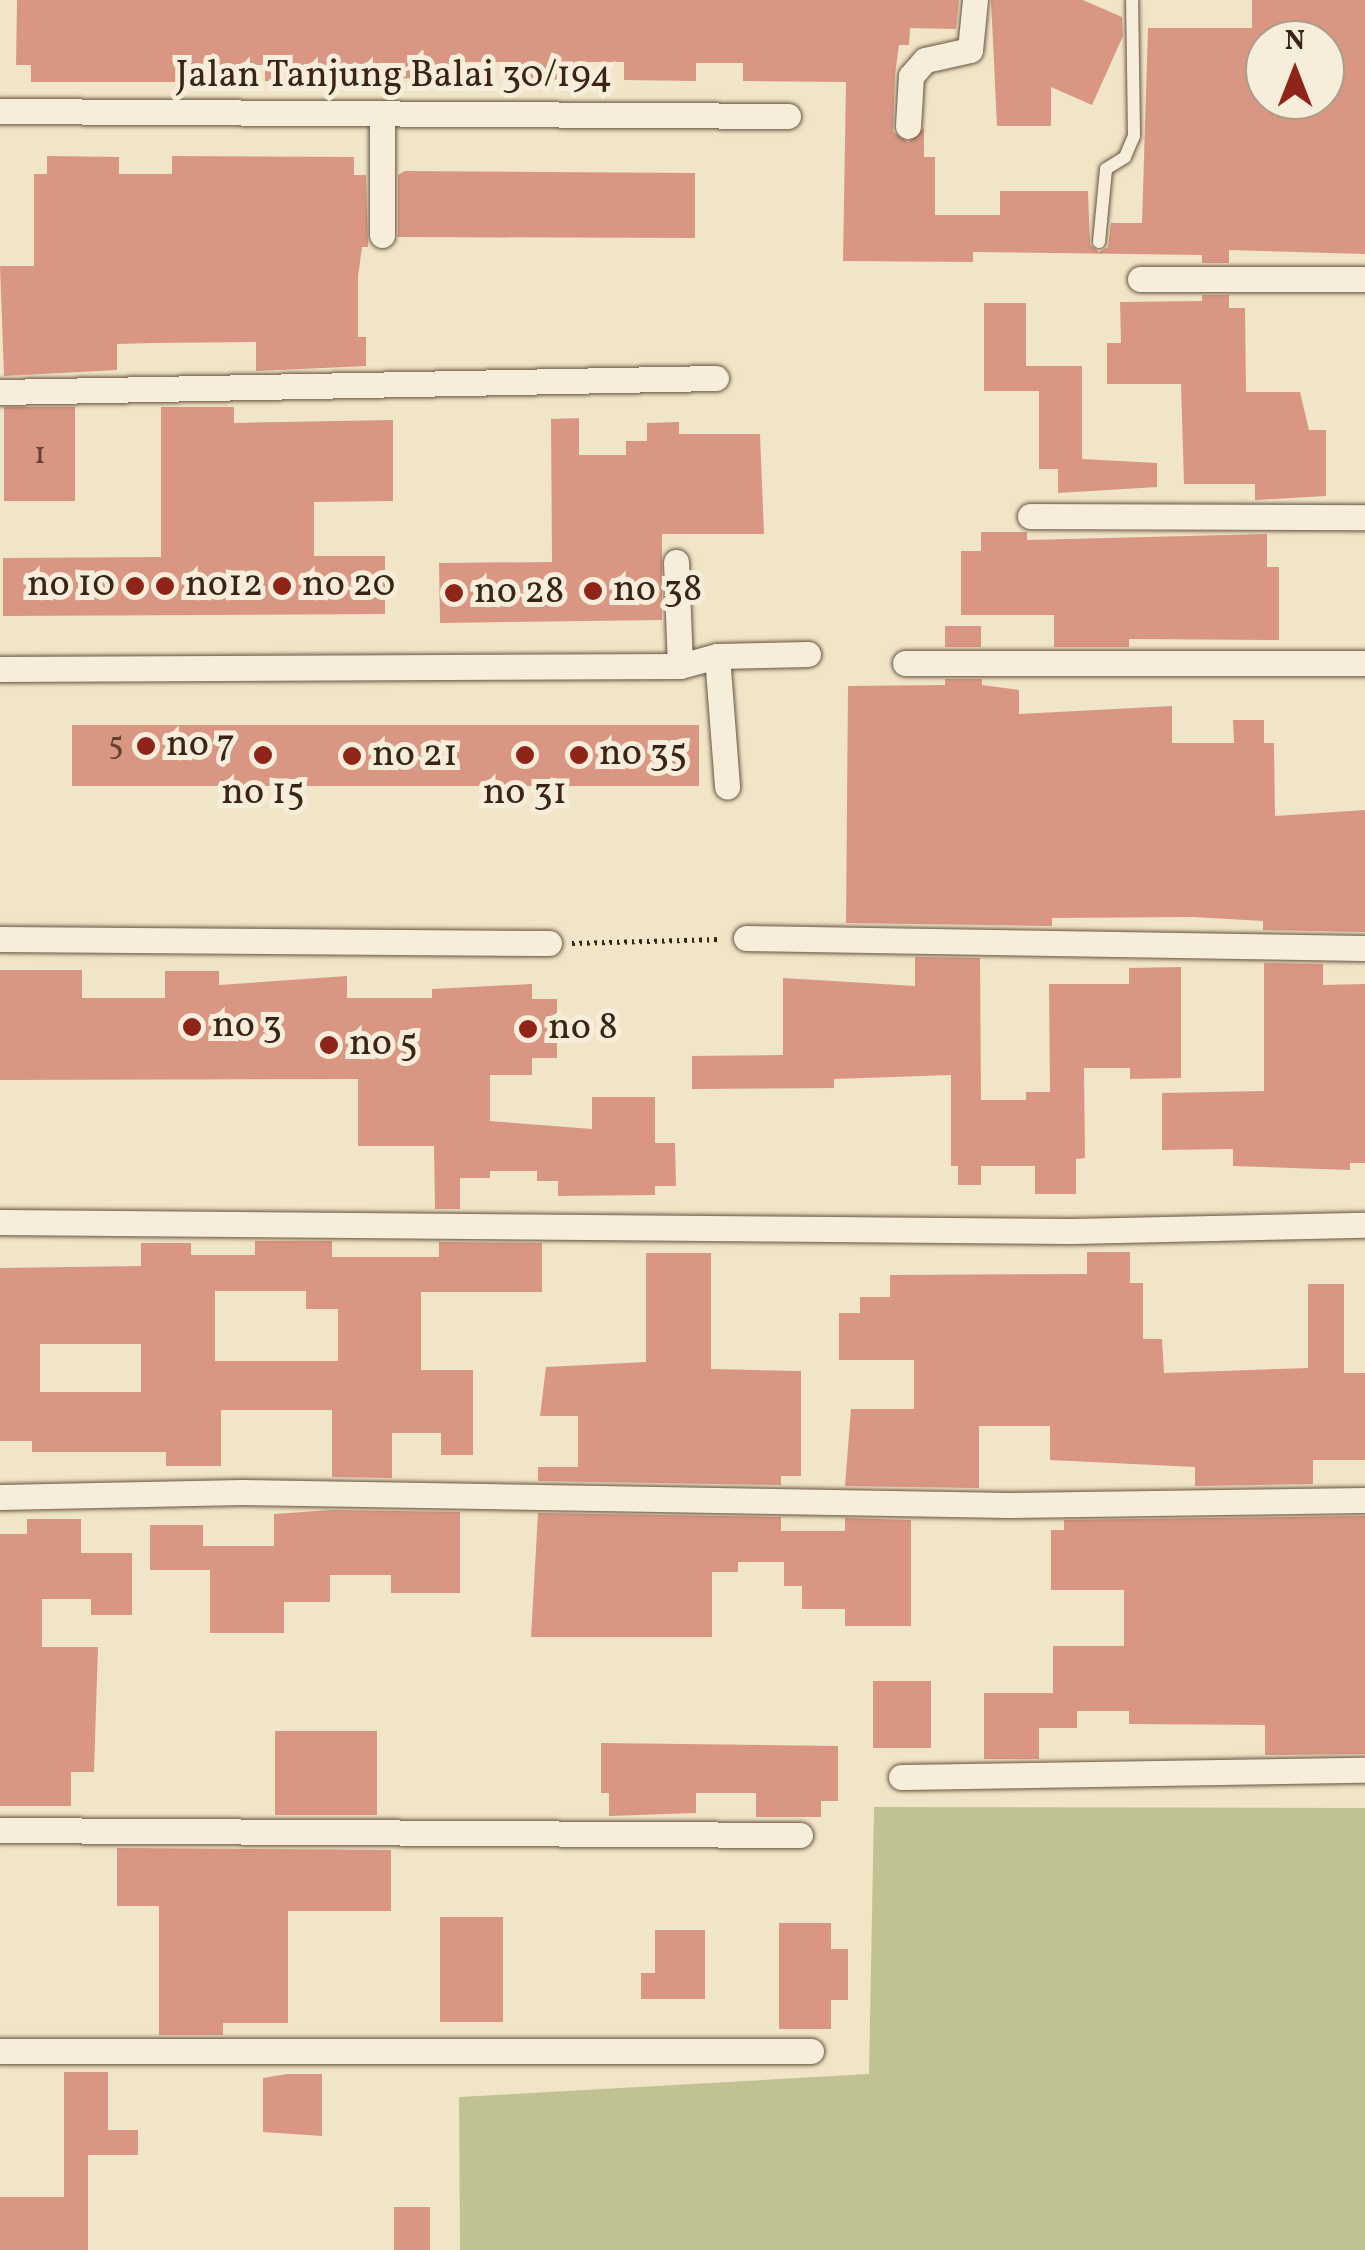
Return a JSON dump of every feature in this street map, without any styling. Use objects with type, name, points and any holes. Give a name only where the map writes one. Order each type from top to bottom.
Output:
[{"type":"street","points":[[908,126],[911,76],[925,60],[970,50],[975,0]]},
{"type":"street","name":"Jalan Tanjung Balai 30/194","points":[[0,112],[788,116]]},
{"type":"street","points":[[382,116],[382,235]]},
{"type":"street","points":[[1140,279],[1365,279]]},
{"type":"street","points":[[0,392],[716,378]]},
{"type":"street","points":[[1030,516],[1365,517]]},
{"type":"street","points":[[676,562],[680,666]]},
{"type":"street","points":[[0,668],[680,666],[717,656],[808,654]]},
{"type":"street","points":[[717,656],[727,787]]},
{"type":"street","points":[[905,663],[1365,664]]},
{"type":"street","points":[[746,938],[1365,948]]},
{"type":"street","points":[[0,939],[549,943]]},
{"type":"street","points":[[0,1222],[1072,1231],[1365,1225]]},
{"type":"street","points":[[0,1497],[242,1492],[1011,1505],[1365,1500]]},
{"type":"street","points":[[901,1777],[1365,1770]]},
{"type":"street","points":[[0,1830],[800,1835]]},
{"type":"street","points":[[0,2051],[811,2051]]},
{"type":"lane","points":[[1099,242],[1106,169],[1125,157],[1134,136],[1132,0]]},
{"type":"path","points":[[549,943],[746,938]]},
{"type":"green space","points":[[874,1807],[1365,1808],[1365,2250],[460,2250],[459,2097],[869,2074]]},
{"type":"building","points":[[17,0],[959,0],[956,29],[910,28],[909,45],[899,45],[895,75],[893,132],[908,142],[924,128],[924,157],[935,157],[935,215],[1000,215],[1000,191],[1088,191],[1090,245],[1099,252],[1108,247],[1111,223],[1142,223],[1148,28],[1245,28],[1245,120],[1345,120],[1345,20],[1252,20],[1252,0],[1365,0],[1365,254],[1229,250],[1229,263],[1202,263],[1202,255],[973,252],[973,262],[843,261],[846,82],[743,81],[743,63],[696,63],[696,81],[624,80],[624,62],[574,62],[574,80],[503,79],[503,62],[456,62],[456,79],[384,78],[384,65],[336,65],[336,82],[265,81],[265,65],[219,65],[218,82],[31,82],[31,65],[16,65]]},
{"type":"building","points":[[991,0],[1083,0],[1122,17],[1123,36],[1092,105],[1051,87],[1051,126],[997,126]]},
{"type":"building","points":[[47,156],[119,157],[119,174],[172,174],[172,156],[354,157],[354,175],[366,175],[368,247],[362,247],[358,277],[358,337],[366,337],[366,366],[256,371],[256,342],[152,343],[117,344],[117,370],[4,376],[0,266],[34,266],[34,174],[47,174]]},
{"type":"building","points":[[405,171],[695,173],[695,238],[398,237],[398,175]]},
{"type":"building","points":[[1202,295],[1229,295],[1229,308],[1245,308],[1246,392],[1300,392],[1309,430],[1326,430],[1326,496],[1255,500],[1255,484],[1184,484],[1181,384],[1107,384],[1107,343],[1121,343],[1120,302],[1202,301]]},
{"type":"building","points":[[984,303],[1026,303],[1026,366],[1082,366],[1082,459],[1157,463],[1157,487],[1058,493],[1058,469],[1039,469],[1039,391],[984,391]]},
{"type":"building","points":[[4,407],[75,407],[75,501],[4,501]]},
{"type":"building","points":[[161,407],[234,407],[234,423],[393,420],[393,501],[314,502],[314,556],[385,556],[385,614],[3,616],[3,558],[161,557]]},
{"type":"building","points":[[579,418],[579,455],[626,455],[626,441],[647,441],[647,423],[679,422],[679,434],[760,434],[764,534],[662,534],[662,620],[440,623],[439,563],[552,562],[551,419]]},
{"type":"building","points":[[981,532],[1027,532],[1027,540],[1267,534],[1267,567],[1279,567],[1279,640],[1129,639],[1129,647],[1054,647],[1054,615],[961,615],[961,551],[981,551]]},
{"type":"building","points":[[945,626],[981,626],[981,647],[945,647]]},
{"type":"building","points":[[945,679],[982,679],[982,685],[1019,690],[1019,714],[1172,706],[1172,743],[1234,743],[1233,720],[1264,720],[1264,743],[1274,743],[1275,816],[1365,810],[1365,932],[1263,930],[1263,921],[1193,917],[1052,918],[1052,926],[846,923],[848,686],[945,685]]},
{"type":"building","points":[[72,725],[699,725],[699,786],[72,786]]},
{"type":"building","points":[[915,957],[980,958],[981,1100],[1026,1100],[1026,1092],[1050,1092],[1049,984],[1129,984],[1129,968],[1181,967],[1181,1078],[1130,1079],[1130,1068],[1084,1068],[1085,1158],[1076,1159],[1076,1194],[1035,1194],[1035,1166],[981,1166],[981,1185],[958,1185],[958,1166],[951,1166],[951,1075],[834,1079],[834,1088],[692,1089],[692,1056],[783,1055],[783,978],[915,986]]},
{"type":"building","points":[[1264,963],[1323,964],[1323,985],[1365,984],[1365,1163],[1350,1163],[1350,1170],[1233,1166],[1233,1149],[1162,1150],[1162,1093],[1264,1091]]},
{"type":"building","points":[[0,970],[82,970],[82,998],[165,998],[165,971],[219,971],[219,985],[347,976],[347,998],[432,998],[432,989],[532,984],[532,999],[557,999],[557,1058],[532,1058],[532,1075],[490,1075],[490,1121],[592,1129],[592,1097],[655,1097],[655,1143],[675,1143],[676,1186],[655,1186],[655,1195],[558,1196],[558,1181],[537,1181],[537,1171],[490,1171],[490,1178],[460,1178],[460,1209],[435,1209],[434,1146],[358,1146],[358,1079],[0,1080]]},
{"type":"building","points":[[255,1241],[332,1241],[332,1257],[439,1257],[439,1242],[542,1243],[542,1292],[421,1292],[421,1370],[473,1370],[473,1455],[441,1455],[441,1433],[392,1433],[392,1478],[332,1477],[332,1410],[221,1410],[221,1466],[166,1466],[166,1452],[32,1452],[32,1441],[0,1441],[0,1268],[141,1266],[141,1243],[191,1243],[191,1255],[255,1255]],"holes":[[[215,1291],[306,1291],[306,1309],[338,1309],[338,1361],[215,1361]],[[40,1344],[141,1344],[141,1392],[40,1392]]]},
{"type":"building","points":[[1087,1252],[1130,1252],[1130,1283],[1143,1283],[1143,1339],[1162,1339],[1164,1373],[1308,1368],[1308,1284],[1344,1284],[1344,1373],[1365,1373],[1365,1460],[1313,1460],[1313,1484],[1195,1486],[1195,1467],[1050,1460],[1050,1426],[979,1426],[979,1488],[845,1486],[851,1409],[914,1409],[914,1360],[839,1360],[839,1313],[860,1313],[860,1297],[890,1297],[890,1275],[1087,1274]]},
{"type":"building","points":[[646,1253],[711,1253],[711,1369],[801,1371],[801,1476],[781,1476],[781,1485],[538,1481],[538,1467],[578,1467],[578,1416],[540,1416],[546,1367],[646,1362]]},
{"type":"building","points":[[332,1510],[460,1512],[460,1593],[391,1593],[391,1575],[330,1575],[330,1602],[284,1602],[284,1633],[210,1633],[210,1570],[150,1570],[150,1525],[203,1525],[203,1546],[274,1546],[274,1514]]},
{"type":"building","points":[[538,1513],[781,1517],[781,1531],[845,1531],[845,1518],[911,1520],[911,1626],[845,1626],[845,1609],[802,1609],[802,1586],[784,1586],[784,1562],[738,1562],[738,1572],[712,1572],[712,1637],[531,1637]]},
{"type":"building","points":[[1365,1516],[1365,1754],[1265,1755],[1265,1725],[1129,1724],[1129,1711],[1077,1711],[1077,1728],[1039,1728],[1039,1759],[984,1759],[984,1693],[1053,1693],[1053,1646],[1124,1646],[1124,1590],[1051,1590],[1051,1530],[1064,1530],[1064,1520]]},
{"type":"building","points":[[27,1519],[81,1519],[81,1553],[132,1553],[132,1615],[91,1615],[91,1599],[42,1599],[42,1647],[98,1647],[94,1772],[71,1772],[71,1806],[0,1806],[0,1534],[27,1534]]},
{"type":"building","points":[[873,1681],[931,1681],[931,1748],[873,1748]]},
{"type":"building","points":[[275,1731],[377,1731],[377,1815],[275,1815]]},
{"type":"building","points":[[601,1743],[838,1746],[838,1801],[821,1801],[821,1817],[756,1817],[756,1793],[696,1793],[696,1813],[609,1816],[609,1793],[601,1793]]},
{"type":"building","points":[[117,1848],[391,1850],[391,1911],[288,1911],[288,2023],[223,2023],[223,2035],[159,2035],[159,1906],[117,1906]]},
{"type":"building","points":[[440,1917],[503,1917],[503,2022],[440,2022]]},
{"type":"building","points":[[779,1923],[831,1923],[831,1949],[848,1949],[848,2000],[831,2000],[831,2029],[779,2029]]},
{"type":"building","points":[[655,1930],[705,1930],[705,1999],[641,1999],[641,1973],[655,1973]]},
{"type":"building","points":[[64,2072],[108,2072],[108,2130],[138,2130],[138,2155],[88,2155],[88,2250],[0,2250],[0,2197],[64,2197]]},
{"type":"building","points":[[322,2074],[322,2136],[263,2132],[263,2078]]},
{"type":"building","points":[[394,2207],[430,2207],[430,2250],[394,2250]]},
{"type":"place","name":"no 10","points":[[135,586]]},
{"type":"place","name":"no12","points":[[165,586]]},
{"type":"place","name":"no 20","points":[[282,586]]},
{"type":"place","name":"no 38","points":[[593,591]]},
{"type":"place","name":"no 28","points":[[454,593]]},
{"type":"place","name":"no 7","points":[[146,746]]},
{"type":"place","name":"no 15","points":[[263,755]]},
{"type":"place","name":"no 31","points":[[525,755]]},
{"type":"place","name":"no 35","points":[[579,755]]},
{"type":"place","name":"no 21","points":[[352,756]]},
{"type":"place","name":"no 3","points":[[192,1027]]},
{"type":"place","name":"no 8","points":[[528,1029]]},
{"type":"place","name":"no 5","points":[[329,1045]]}]
